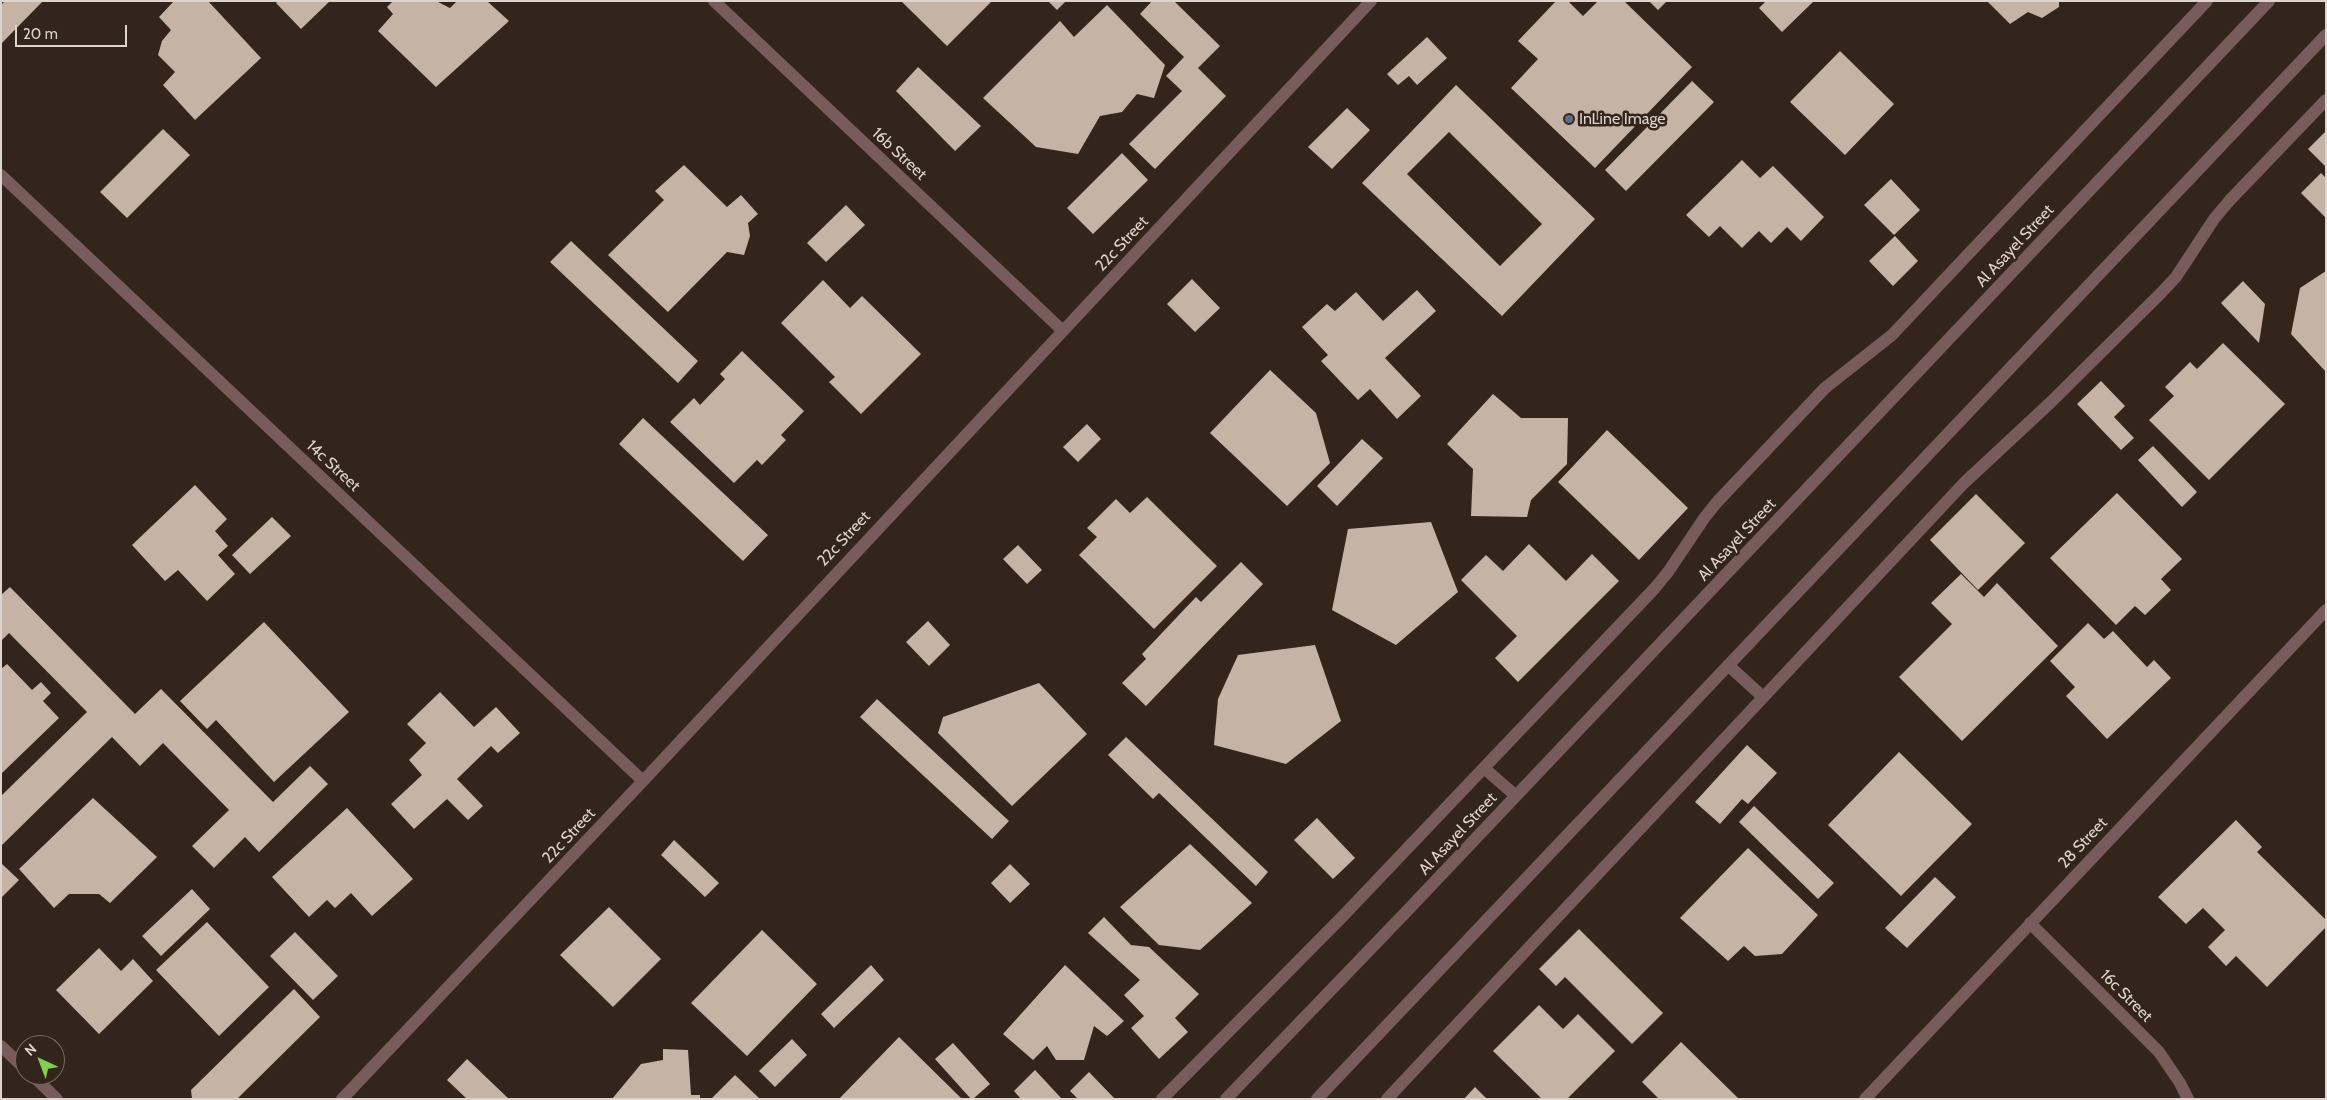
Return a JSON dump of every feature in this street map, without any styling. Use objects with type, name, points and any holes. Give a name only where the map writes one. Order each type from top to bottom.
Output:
[{"type":"street","name":"16b Street","points":[[714,1],[1063,331]]},
{"type":"street","name":"22c Street","points":[[342,1099],[643,781],[1370,1]]},
{"type":"street","points":[[1162,1099],[1343,916],[1654,590],[1718,501],[1825,388],[1892,335],[2207,1]]},
{"type":"street","name":"Al Asayel Street","points":[[1226,1099],[1516,796],[2269,1]]},
{"type":"street","points":[[1317,1099],[2326,35]]},
{"type":"street","points":[[1387,1099],[1964,483],[2051,402],[2162,293],[2176,277],[2214,219],[2230,200],[2326,100]]},
{"type":"street","name":"14c Street","points":[[1,175],[643,781]]},
{"type":"street","name":"28 Street","points":[[1865,1099],[2326,610]]},
{"type":"street","points":[[1728,665],[1763,697]]},
{"type":"street","points":[[1484,768],[1516,796]]},
{"type":"street","name":"16c Street","points":[[2030,924],[2159,1052],[2180,1082],[2188,1099]]},
{"type":"street","points":[[1,1046],[15,1059]]},
{"type":"street","points":[[42,1085],[57,1099]]},
{"type":"building","points":[[5,1],[43,1],[1,44],[1,5]]},
{"type":"building","points":[[174,1],[208,1],[261,58],[195,120],[163,85],[175,72],[158,55],[162,41],[171,30],[159,17]]},
{"type":"building","points":[[278,1],[330,1],[301,29],[276,3]]},
{"type":"building","points":[[393,1],[436,1],[450,8],[457,1],[487,1],[509,21],[436,87],[378,31],[393,14],[387,7]]},
{"type":"building","points":[[901,1],[992,1],[947,46]]},
{"type":"building","points":[[1048,1],[1066,1],[1057,10]]},
{"type":"building","points":[[1152,1],[1174,1],[1220,46],[1198,68],[1226,96],[1155,169],[1129,144],[1182,91],[1166,76],[1184,57],[1140,14]]},
{"type":"building","points":[[1556,1],[1568,1],[1583,16],[1598,1],[1624,1],[1692,67],[1595,168],[1511,88],[1538,59],[1518,41]]},
{"type":"building","points":[[1649,1],[1667,1],[1658,10]]},
{"type":"building","points":[[1766,1],[1814,1],[1782,32],[1759,8]]},
{"type":"building","points":[[1987,1],[2059,1],[2059,7],[2042,18],[2028,12],[2010,24]]},
{"type":"building","points":[[1107,5],[1165,65],[1154,98],[1137,94],[1122,112],[1100,116],[1078,154],[1036,147],[983,98],[1060,21],[1074,37]]},
{"type":"building","points":[[1427,37],[1447,58],[1417,85],[1409,76],[1398,85],[1387,74]]},
{"type":"building","points":[[1840,51],[1894,104],[1845,155],[1790,102]]},
{"type":"building","points":[[918,67],[981,126],[955,151],[896,91]]},
{"type":"building","points":[[1692,81],[1714,102],[1626,191],[1605,170]]},
{"type":"building","points":[[1456,85],[1595,219],[1502,316],[1362,183]],"holes":[[[1449,132],[1542,224],[1500,266],[1407,174]]]},
{"type":"building","points":[[1347,108],[1370,130],[1332,169],[1308,147]]},
{"type":"building","points":[[163,129],[190,155],[127,218],[100,192]]},
{"type":"building","points":[[2326,131],[2326,167],[2308,149]]},
{"type":"building","points":[[1122,153],[1148,180],[1093,234],[1067,208]]},
{"type":"building","points":[[1742,160],[1760,178],[1773,166],[1824,217],[1801,241],[1787,227],[1771,243],[1759,231],[1742,248],[1720,226],[1709,237],[1686,215]]},
{"type":"building","points":[[684,165],[727,207],[741,195],[758,214],[748,223],[750,236],[744,255],[727,252],[668,312],[608,255],[664,200],[655,191]]},
{"type":"building","points":[[2321,173],[2326,178],[2326,218],[2301,193]]},
{"type":"building","points":[[1891,179],[1920,210],[1894,235],[1864,205]]},
{"type":"building","points":[[846,205],[865,225],[826,262],[807,243]]},
{"type":"building","points":[[1895,236],[1918,261],[1893,286],[1869,261]]},
{"type":"building","points":[[571,241],[698,361],[678,383],[550,262]]},
{"type":"building","points":[[2326,271],[2326,372],[2291,334],[2300,288]]},
{"type":"building","points":[[1192,279],[1220,308],[1195,332],[1167,304]]},
{"type":"building","points":[[823,280],[850,308],[862,296],[921,354],[861,414],[829,382],[835,377],[781,323]]},
{"type":"building","points":[[2243,281],[2265,304],[2259,343],[2221,303]]},
{"type":"building","points":[[1417,290],[1436,311],[1385,358],[1421,396],[1397,419],[1370,389],[1358,400],[1321,361],[1328,355],[1302,327],[1327,304],[1335,311],[1356,292],[1383,321]]},
{"type":"building","points":[[2223,343],[2285,404],[2209,480],[2149,420],[2174,396],[2165,387],[2190,362],[2197,369]]},
{"type":"building","points":[[742,351],[804,411],[781,435],[786,440],[762,465],[757,460],[734,483],[670,422],[694,398],[700,405],[725,379],[720,374]]},
{"type":"building","points":[[1270,370],[1316,413],[1330,463],[1287,506],[1210,433]]},
{"type":"building","points":[[2101,381],[2125,406],[2114,417],[2134,438],[2121,450],[2077,404]]},
{"type":"building","points":[[1493,394],[1521,418],[1568,418],[1567,464],[1531,500],[1527,517],[1471,516],[1473,469],[1447,444]]},
{"type":"building","points":[[643,418],[768,535],[743,561],[619,444]]},
{"type":"building","points":[[1087,424],[1101,439],[1078,462],[1063,447]]},
{"type":"building","points":[[1607,430],[1688,508],[1639,560],[1558,482]]},
{"type":"building","points":[[1362,439],[1383,458],[1337,506],[1317,486]]},
{"type":"building","points":[[2153,446],[2197,492],[2182,507],[2138,460]]},
{"type":"building","points":[[195,485],[227,519],[215,531],[228,546],[218,555],[235,574],[207,601],[178,570],[165,581],[132,545]]},
{"type":"building","points":[[2117,493],[2182,559],[2161,579],[2171,590],[2145,615],[2135,606],[2116,625],[2050,558]]},
{"type":"building","points":[[1976,494],[2025,543],[1978,590],[1930,540]]},
{"type":"building","points":[[1147,497],[1217,566],[1154,629],[1079,555],[1097,537],[1087,528],[1116,499],[1130,513]]},
{"type":"building","points":[[272,517],[291,536],[250,574],[232,555]]},
{"type":"building","points":[[1431,522],[1458,592],[1396,645],[1332,610],[1348,529]]},
{"type":"building","points":[[1529,544],[1566,581],[1592,554],[1619,581],[1518,682],[1495,658],[1517,636],[1461,580],[1486,555],[1503,571]]},
{"type":"building","points":[[1018,545],[1042,570],[1027,584],[1003,559]]},
{"type":"building","points":[[1241,562],[1263,584],[1146,706],[1122,683],[1146,659],[1142,654],[1196,597],[1201,602]]},
{"type":"building","points":[[1961,574],[1984,597],[1997,583],[2058,646],[1962,741],[1899,677],[1952,624],[1931,603]]},
{"type":"building","points":[[10,587],[135,714],[161,689],[273,802],[310,766],[328,784],[259,852],[245,837],[214,868],[192,846],[229,810],[163,743],[140,766],[112,737],[1,846],[1,796],[87,712],[9,633],[1,641],[1,595]]},
{"type":"building","points":[[928,621],[950,645],[929,666],[906,642]]},
{"type":"building","points":[[264,622],[349,712],[274,782],[216,720],[207,729],[180,701]]},
{"type":"building","points":[[2088,623],[2104,639],[2113,631],[2147,667],[2154,660],[2171,678],[2107,739],[2066,696],[2075,687],[2050,661]]},
{"type":"building","points":[[1315,645],[1341,721],[1286,764],[1214,745],[1218,699],[1238,655]]},
{"type":"building","points":[[7,664],[32,690],[41,682],[51,693],[43,701],[59,718],[2,773],[1,669]]},
{"type":"building","points":[[1039,683],[1087,734],[1012,806],[938,733],[943,717]]},
{"type":"building","points":[[440,692],[474,727],[496,707],[520,733],[498,753],[491,746],[457,779],[483,806],[468,820],[447,799],[414,829],[391,804],[422,775],[409,760],[426,743],[407,724]]},
{"type":"building","points":[[877,699],[1009,821],[992,839],[860,717]]},
{"type":"building","points":[[1126,737],[1268,872],[1256,886],[1159,793],[1153,799],[1108,755]]},
{"type":"building","points":[[1747,745],[1777,773],[1748,804],[1742,799],[1720,824],[1695,802]]},
{"type":"building","points":[[1899,752],[1972,824],[1901,896],[1828,825]]},
{"type":"building","points":[[93,798],[157,857],[110,903],[99,894],[69,894],[54,908],[19,869]]},
{"type":"building","points":[[1754,806],[1834,883],[1818,899],[1739,822]]},
{"type":"building","points":[[347,808],[413,879],[372,916],[351,893],[335,908],[327,900],[309,917],[272,877]]},
{"type":"building","points":[[1317,818],[1355,858],[1333,879],[1294,840]]},
{"type":"building","points":[[2236,820],[2262,847],[2257,852],[2326,920],[2326,927],[2267,987],[2236,956],[2226,966],[2208,947],[2225,930],[2203,908],[2186,924],[2158,897]]},
{"type":"building","points":[[674,840],[719,883],[705,897],[661,855]]},
{"type":"building","points":[[1190,844],[1252,903],[1200,950],[1159,945],[1120,907]]},
{"type":"building","points":[[1748,848],[1818,915],[1782,954],[1755,956],[1744,946],[1728,961],[1680,918]]},
{"type":"building","points":[[1,863],[19,880],[1,898]]},
{"type":"building","points":[[1010,864],[1030,884],[1010,903],[991,883]]},
{"type":"building","points":[[1935,877],[1956,897],[1907,948],[1885,928]]},
{"type":"building","points":[[192,889],[210,909],[161,956],[142,936]]},
{"type":"building","points":[[609,907],[661,959],[613,1007],[560,955]]},
{"type":"building","points":[[1104,917],[1131,945],[1149,947],[1199,994],[1175,1018],[1188,1032],[1159,1059],[1131,1028],[1144,1016],[1124,995],[1140,980],[1088,933]]},
{"type":"building","points":[[207,922],[269,987],[219,1036],[156,970]]},
{"type":"building","points":[[1579,929],[1663,1013],[1632,1044],[1565,977],[1556,986],[1539,969]]},
{"type":"building","points":[[762,930],[817,984],[747,1056],[691,1003]]},
{"type":"building","points":[[295,932],[338,976],[313,1000],[270,956]]},
{"type":"building","points":[[99,948],[121,971],[133,959],[153,981],[99,1034],[56,990]]},
{"type":"building","points":[[871,965],[884,980],[834,1028],[821,1014]]},
{"type":"building","points":[[1065,965],[1124,1021],[1107,1036],[1094,1026],[1084,1060],[1056,1060],[1047,1046],[1033,1060],[1003,1034]]},
{"type":"building","points":[[294,989],[320,1017],[237,1099],[192,1099],[191,1090]]},
{"type":"building","points":[[1539,1005],[1563,1029],[1578,1014],[1615,1051],[1567,1099],[1542,1099],[1493,1051]]},
{"type":"building","points":[[899,1037],[962,1099],[839,1099]]},
{"type":"building","points":[[792,1039],[807,1055],[775,1087],[759,1071]]},
{"type":"building","points":[[1681,1042],[1739,1099],[1659,1099],[1642,1082]]},
{"type":"building","points":[[953,1043],[990,1084],[973,1099],[935,1059]]},
{"type":"building","points":[[663,1049],[688,1050],[691,1095],[700,1095],[700,1099],[612,1099],[641,1064],[663,1060]]},
{"type":"building","points":[[467,1059],[509,1099],[467,1099],[447,1080]]},
{"type":"building","points":[[1035,1070],[1062,1099],[1021,1099],[1014,1091]]},
{"type":"building","points":[[1089,1072],[1115,1099],[1078,1099],[1070,1091]]},
{"type":"building","points":[[735,1075],[760,1099],[711,1099]]},
{"type":"building","points":[[1475,1087],[1487,1099],[1464,1099]]},
{"type":"place","name":"InLine Image","points":[[1569,119]]}]
